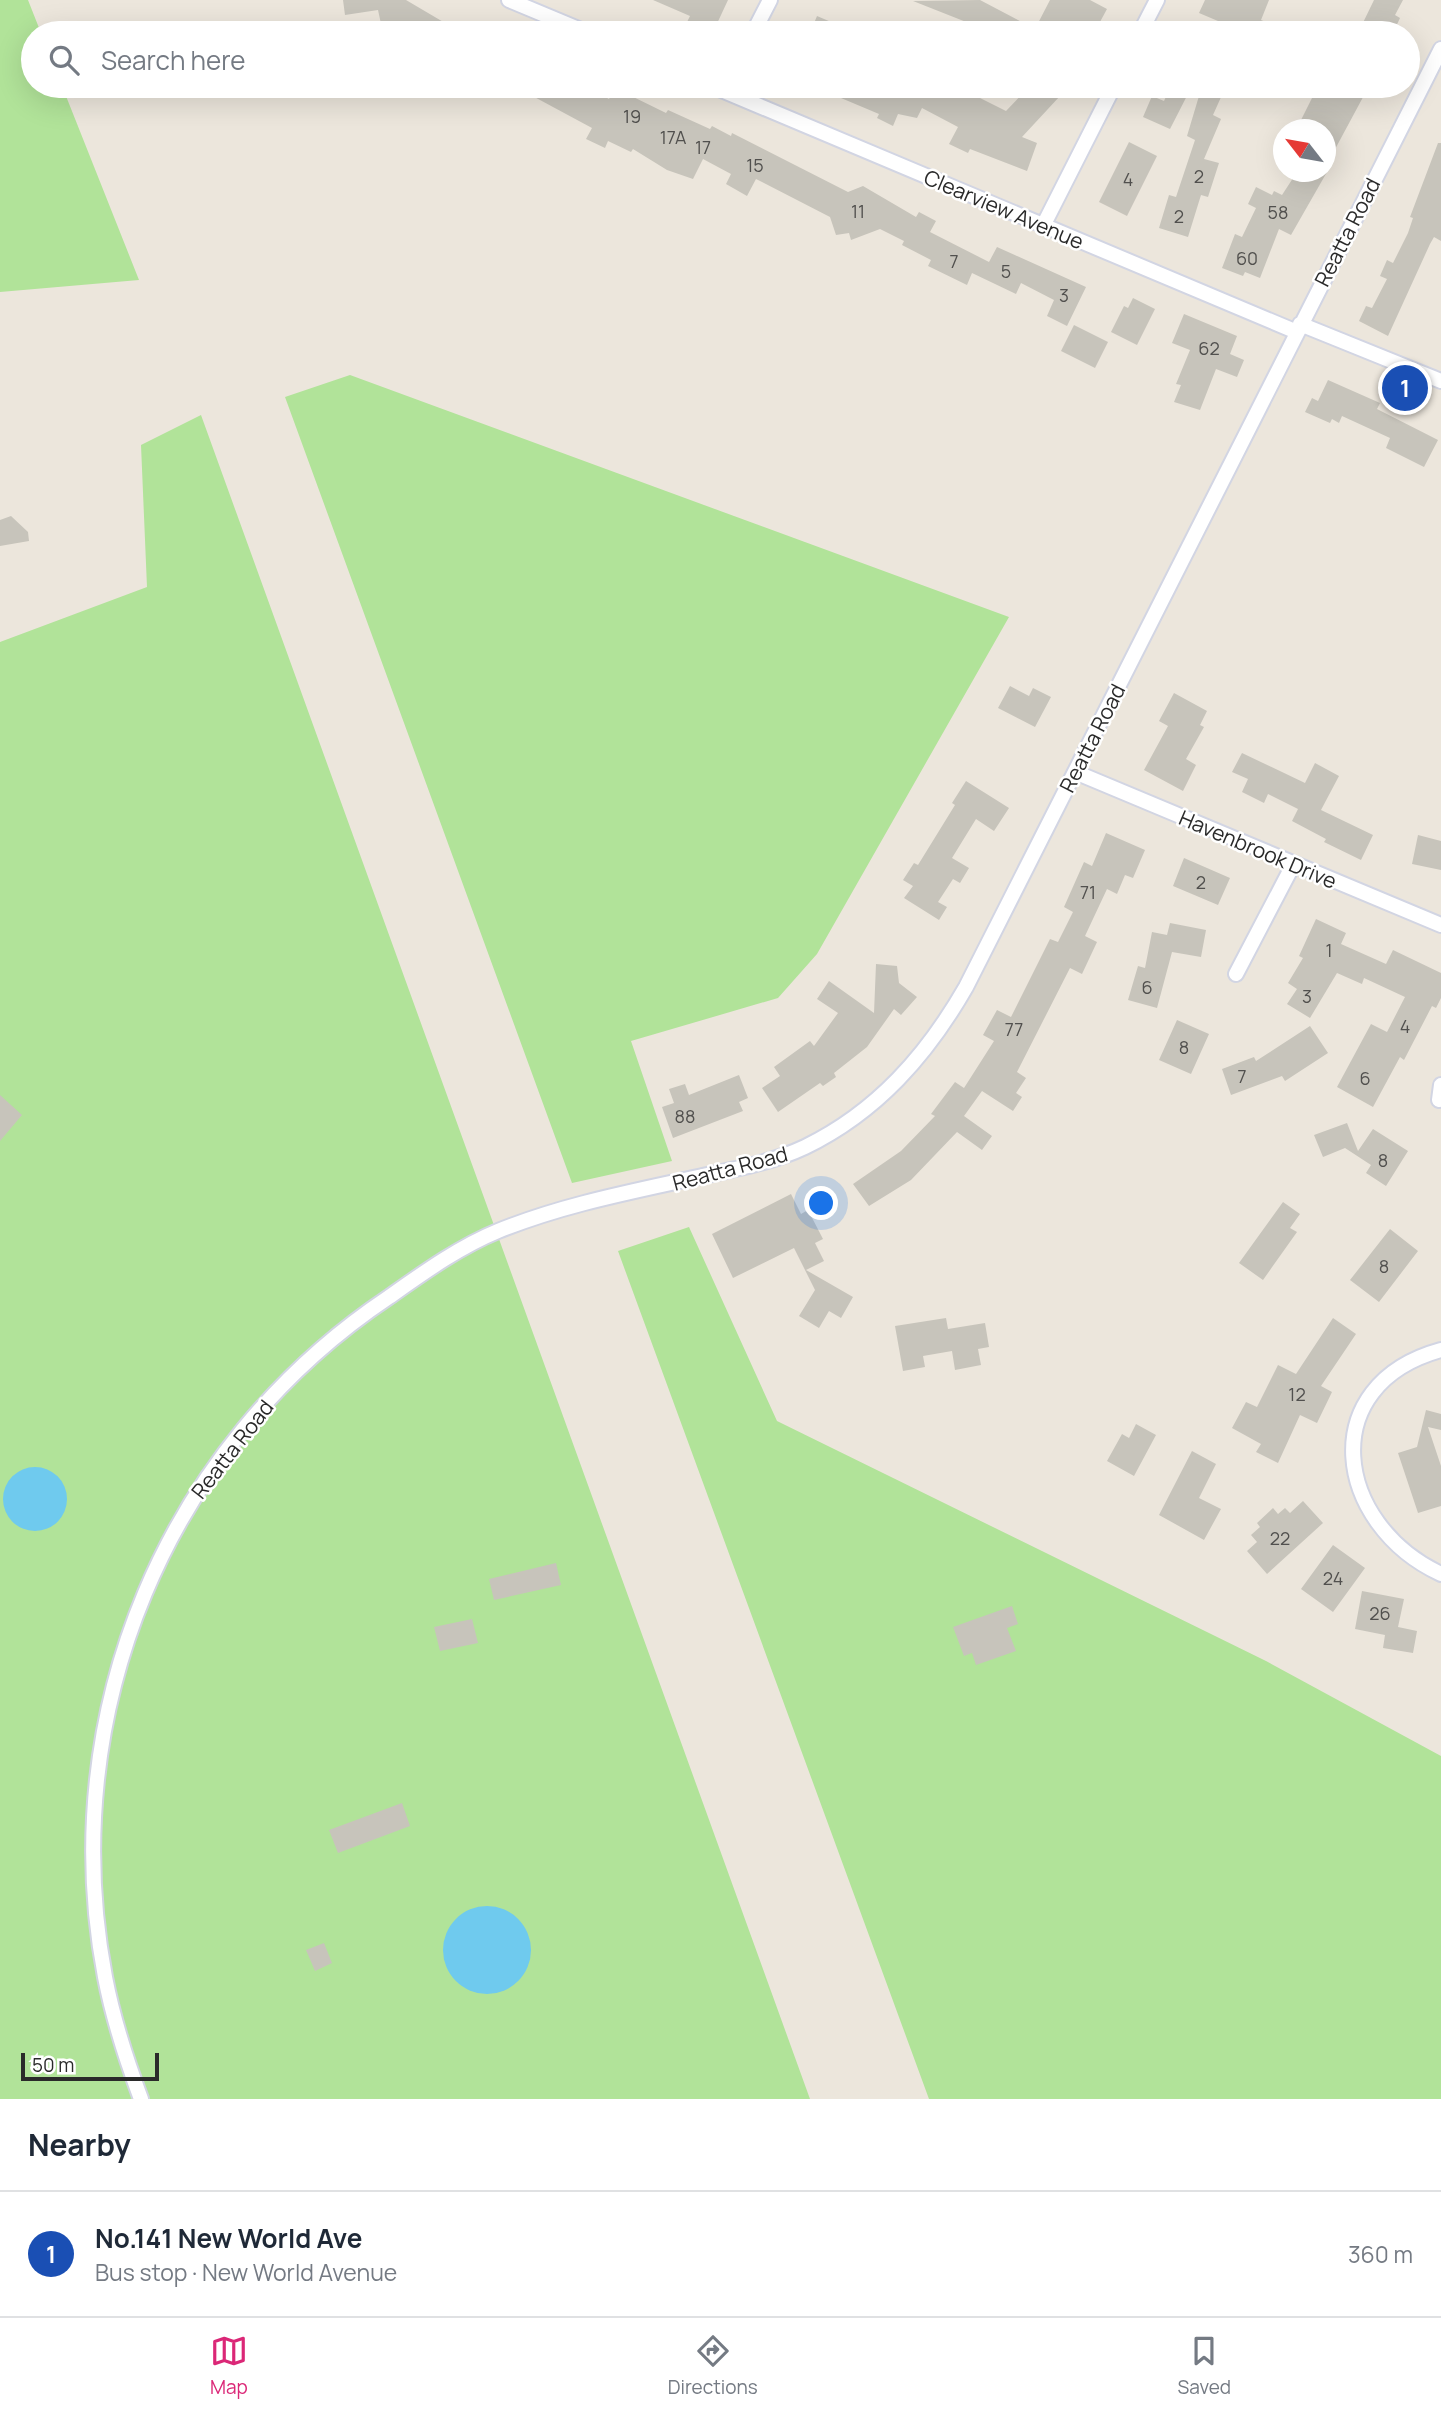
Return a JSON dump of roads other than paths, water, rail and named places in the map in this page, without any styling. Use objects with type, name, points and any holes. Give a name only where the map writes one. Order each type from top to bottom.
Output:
[{"type":"street","points":[[509,0],[559,21]]},
{"type":"street","points":[[760,21],[771,0]]},
{"type":"street","points":[[1146,21],[1157,0]]},
{"type":"street","name":"Reatta Road","points":[[1420,89],[1441,48]]},
{"type":"street","name":"Clearview Avenue","points":[[746,98],[1044,226],[1441,382]]},
{"type":"street","points":[[1044,226],[1108,98]]},
{"type":"street","name":"Reatta Road","points":[[141,2099],[118,2034],[104,1975],[94,1858],[96,1795],[115,1679],[134,1612],[197,1491],[239,1432],[289,1377],[337,1333],[452,1256],[494,1233],[547,1213],[754,1165],[804,1147],[849,1121],[889,1090],[920,1058],[946,1022],[1415,98]]},
{"type":"street","name":"Havenbrook Drive","points":[[1075,772],[1441,925]]},
{"type":"street","points":[[1236,974],[1293,865]]},
{"type":"street","points":[[1441,1350],[1406,1365],[1384,1381],[1356,1429],[1353,1455],[1355,1481],[1372,1518],[1401,1550],[1441,1574]]},
{"type":"water","points":[[35,1467],[58,1476],[67,1499],[58,1522],[35,1531],[12,1522],[3,1499],[12,1476]]},
{"type":"water","points":[[487,1906],[504,1909],[518,1919],[528,1933],[531,1950],[528,1967],[518,1981],[504,1991],[487,1994],[470,1991],[456,1981],[446,1967],[443,1950],[446,1933],[456,1919],[470,1909]]},
{"type":"place","name":"No.141 New World Ave","points":[[1405,388]]}]
